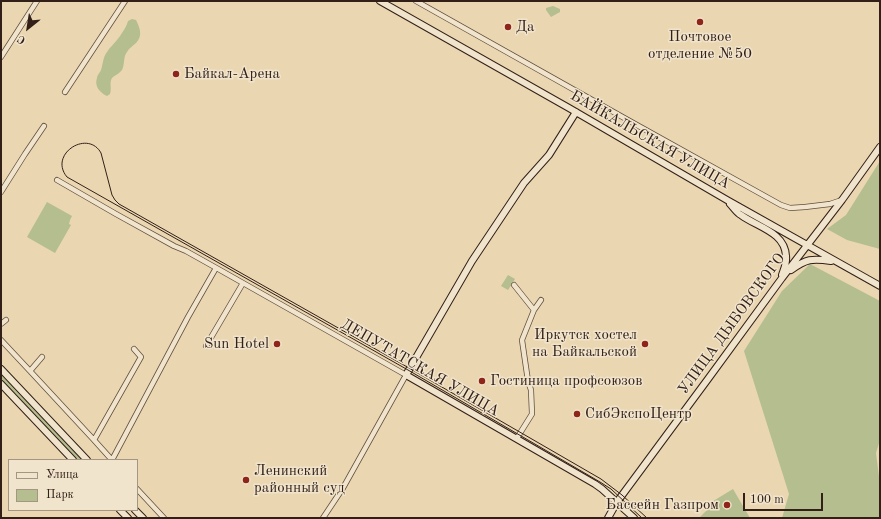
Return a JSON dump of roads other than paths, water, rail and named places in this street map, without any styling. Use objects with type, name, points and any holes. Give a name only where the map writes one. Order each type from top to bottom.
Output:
[{"type":"main road","name":"БАЙКАЛЬСКАЯ УЛИЦА","points":[[380,1],[576,112],[807,246],[880,286]]},
{"type":"main road","points":[[406,375],[472,261],[524,183],[549,155],[576,112]]},
{"type":"main road","name":"УЛИЦА ДЫБОВСКОГО","points":[[608,518],[616,502],[880,147]]},
{"type":"main road","points":[[727,200],[740,215],[772,233],[784,246],[786,264],[782,278]]},
{"type":"main road","points":[[786,273],[810,259],[835,261]]},
{"type":"main road","points":[[1,370],[86,459]]},
{"type":"main road","name":"ДЕПУТАТСКАЯ УЛИЦА","points":[[406,375],[595,484],[634,518]]},
{"type":"main road","points":[[1,384],[72,459]]},
{"type":"street","points":[[1,57],[37,1]]},
{"type":"street","points":[[66,92],[125,1]]},
{"type":"street","points":[[416,1],[508,54],[561,82],[780,205],[790,208],[805,207],[830,204],[842,200]]},
{"type":"street","points":[[1,192],[44,126]]},
{"type":"street","name":"ДЕПУТАТСКАЯ УЛИЦА","points":[[57,180],[406,375]]},
{"type":"street","points":[[113,459],[188,317],[216,268]]},
{"type":"street","points":[[206,346],[243,283]]},
{"type":"street","points":[[514,285],[534,310]]},
{"type":"street","points":[[517,438],[532,414],[531,390],[528,381],[522,340],[534,310],[541,300]]},
{"type":"street","points":[[1,324],[6,320]]},
{"type":"street","points":[[1,340],[111,459]]},
{"type":"street","points":[[94,440],[141,356],[134,349]]},
{"type":"street","points":[[30,371],[42,358]]},
{"type":"street","points":[[324,518],[406,375]]},
{"type":"street","points":[[138,490],[164,518]]},
{"type":"tram line","points":[[642,518],[611,489],[600,482],[408,370],[67,177],[62,168],[62,160],[66,153],[72,147],[80,144],[88,143],[95,146],[101,153],[112,195],[119,204],[409,368],[601,479],[622,495],[647,518]]},
{"type":"place","name":"Почтовое отделение №50","points":[[700,22]]},
{"type":"place","name":"Да","points":[[508,27]]},
{"type":"place","name":"Байкал-Арена","points":[[176,74]]},
{"type":"place","name":"Sun Hotel","points":[[277,344]]},
{"type":"place","name":"Иркутск хостел на Байкальской","points":[[645,344]]},
{"type":"place","name":"Гостиница профсоюзов","points":[[482,381]]},
{"type":"place","name":"СибЭкспоЦентр","points":[[577,414]]},
{"type":"place","name":"Ленинский районный суд","points":[[246,480]]},
{"type":"place","name":"Бассейн Газпром","points":[[727,505]]}]
